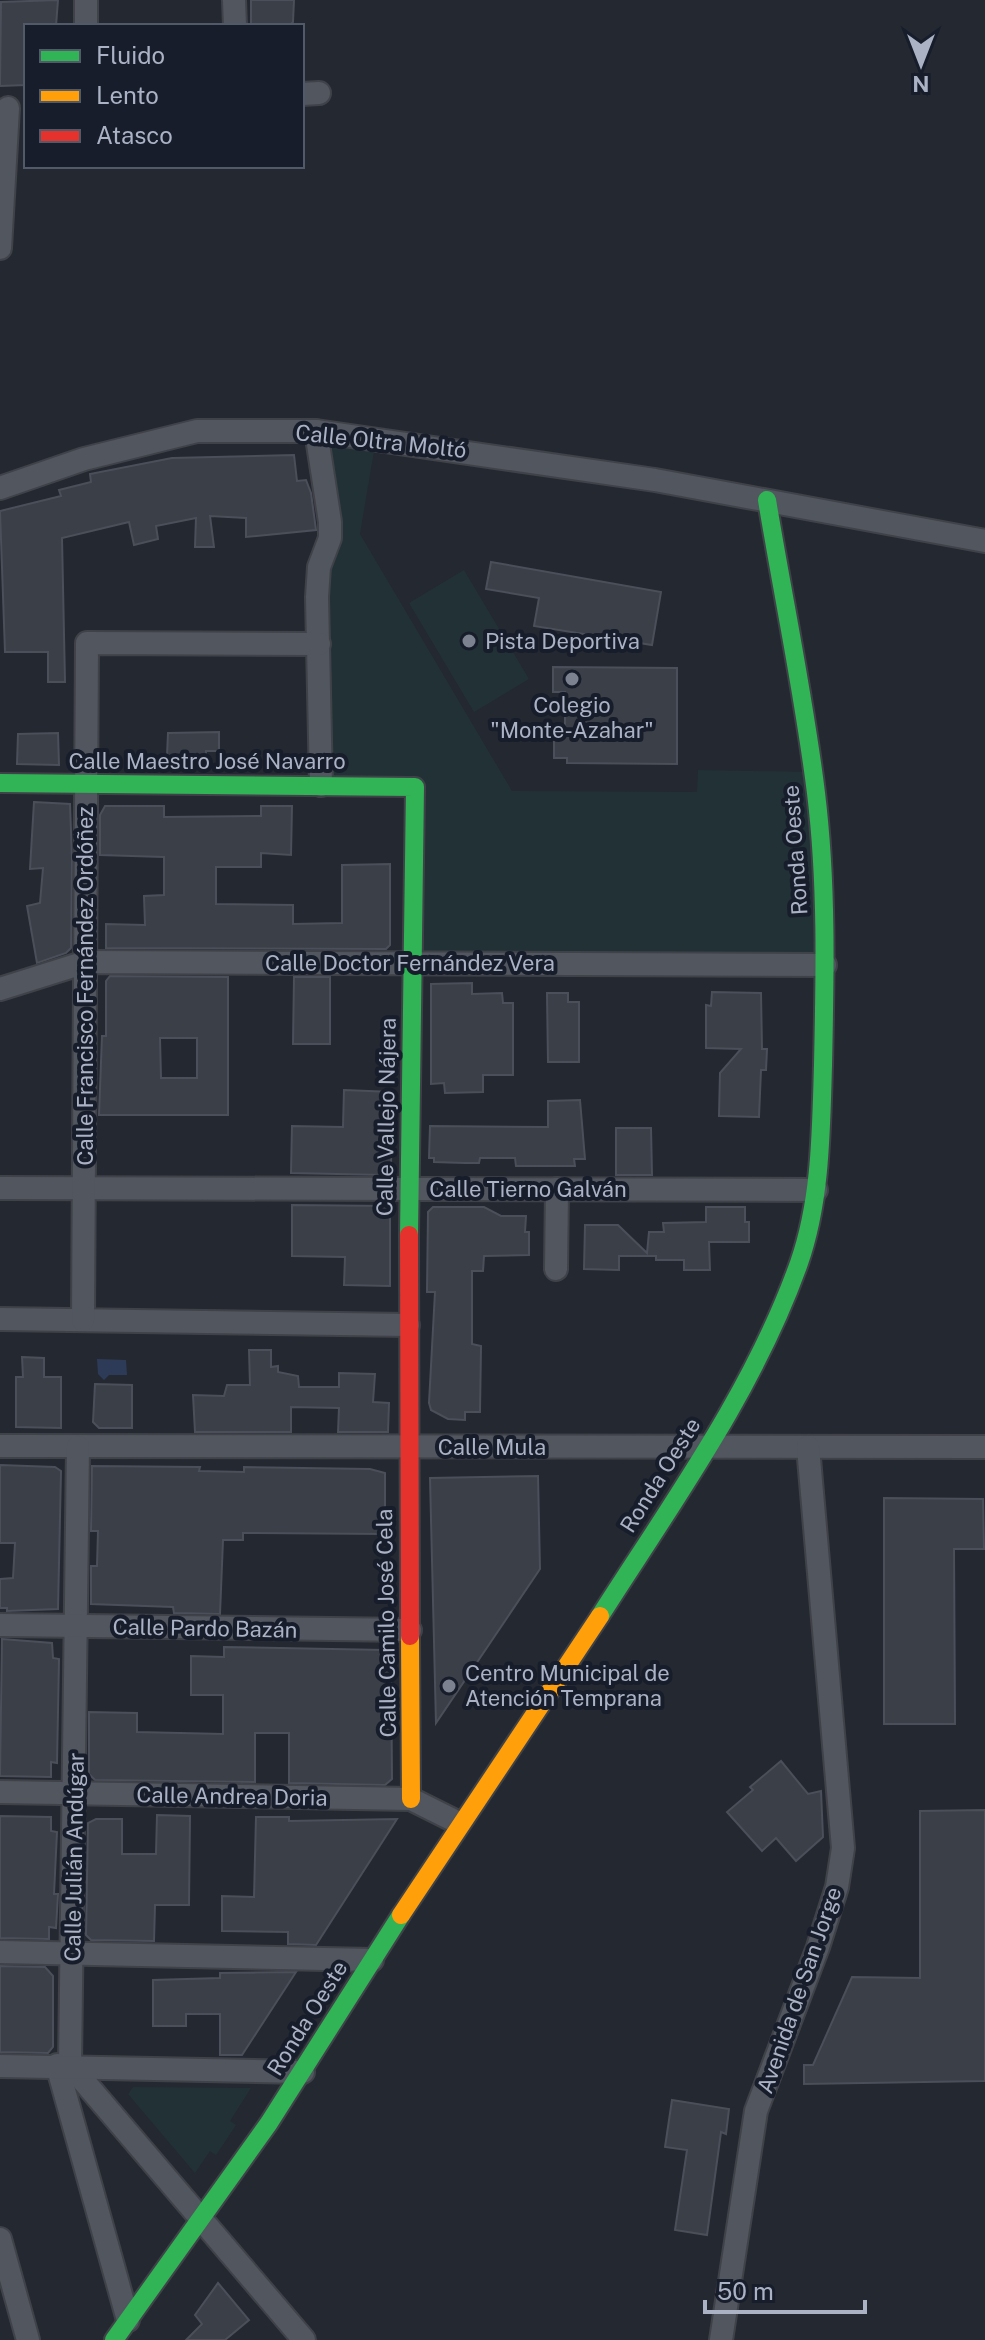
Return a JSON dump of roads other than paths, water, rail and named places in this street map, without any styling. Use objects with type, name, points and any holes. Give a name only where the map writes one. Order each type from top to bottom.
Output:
[{"type":"street","points":[[86,0],[86,24]]},
{"type":"street","points":[[234,0],[235,24]]},
{"type":"street","points":[[0,248],[11,107]]},
{"type":"street","name":"Calle Oltra Moltó","points":[[0,488],[84,459],[197,431],[316,431],[464,450],[767,500],[985,541]]},
{"type":"street","points":[[316,431],[330,522],[330,538],[319,567],[321,785]]},
{"type":"street","name":"Ronda Oeste","points":[[114,2340],[303,2072],[459,1823],[579,1648],[708,1447],[767,1340],[800,1261],[816,1190],[824,1093],[825,965],[816,793],[767,500]]},
{"type":"street","name":"Calle Francisco Fernández Ordóñez","points":[[83,1320],[87,643],[319,644]]},
{"type":"street","name":"Calle Maestro José Navarro","points":[[0,783],[415,787]]},
{"type":"street","name":"Calle Vallejo Nájera","points":[[408,1447],[415,787]]},
{"type":"street","name":"Calle Doctor Fernández Vera","points":[[0,989],[86,962],[825,965]]},
{"type":"street","name":"Calle Tierno Galván","points":[[0,1188],[816,1190]]},
{"type":"street","points":[[556,1269],[557,1189]]},
{"type":"street","points":[[0,1319],[408,1325]]},
{"type":"street","name":"Calle Mula","points":[[0,1446],[985,1447]]},
{"type":"street","name":"Calle Julián Andúgar","points":[[78,1447],[72,1953],[64,2065],[128,2320]]},
{"type":"street","name":"Calle Camilo José Cela","points":[[408,1447],[411,1799]]},
{"type":"street","name":"Avenida de San Jorge","points":[[721,2340],[756,2111],[823,1932],[837,1887],[843,1848],[808,1447]]},
{"type":"street","name":"Calle Pardo Bazán","points":[[0,1625],[410,1630]]},
{"type":"street","name":"Calle Andrea Doria","points":[[0,1792],[411,1799],[459,1823]]},
{"type":"street","points":[[0,1952],[372,1960]]},
{"type":"street","points":[[64,2065],[304,2340]]},
{"type":"street","points":[[0,2066],[303,2072]]},
{"type":"street","points":[[0,2239],[28,2340]]},
{"type":"water","points":[[97,1359],[126,1360],[127,1375],[109,1375],[104,1380],[98,1374]]},
{"type":"place","name":"Pista Deportiva","points":[[469,641]]},
{"type":"place","name":"Colegio \"Monte-Azahar\"","points":[[572,679]]},
{"type":"place","name":"Centro Municipal de Atención Temprana","points":[[449,1686]]}]
